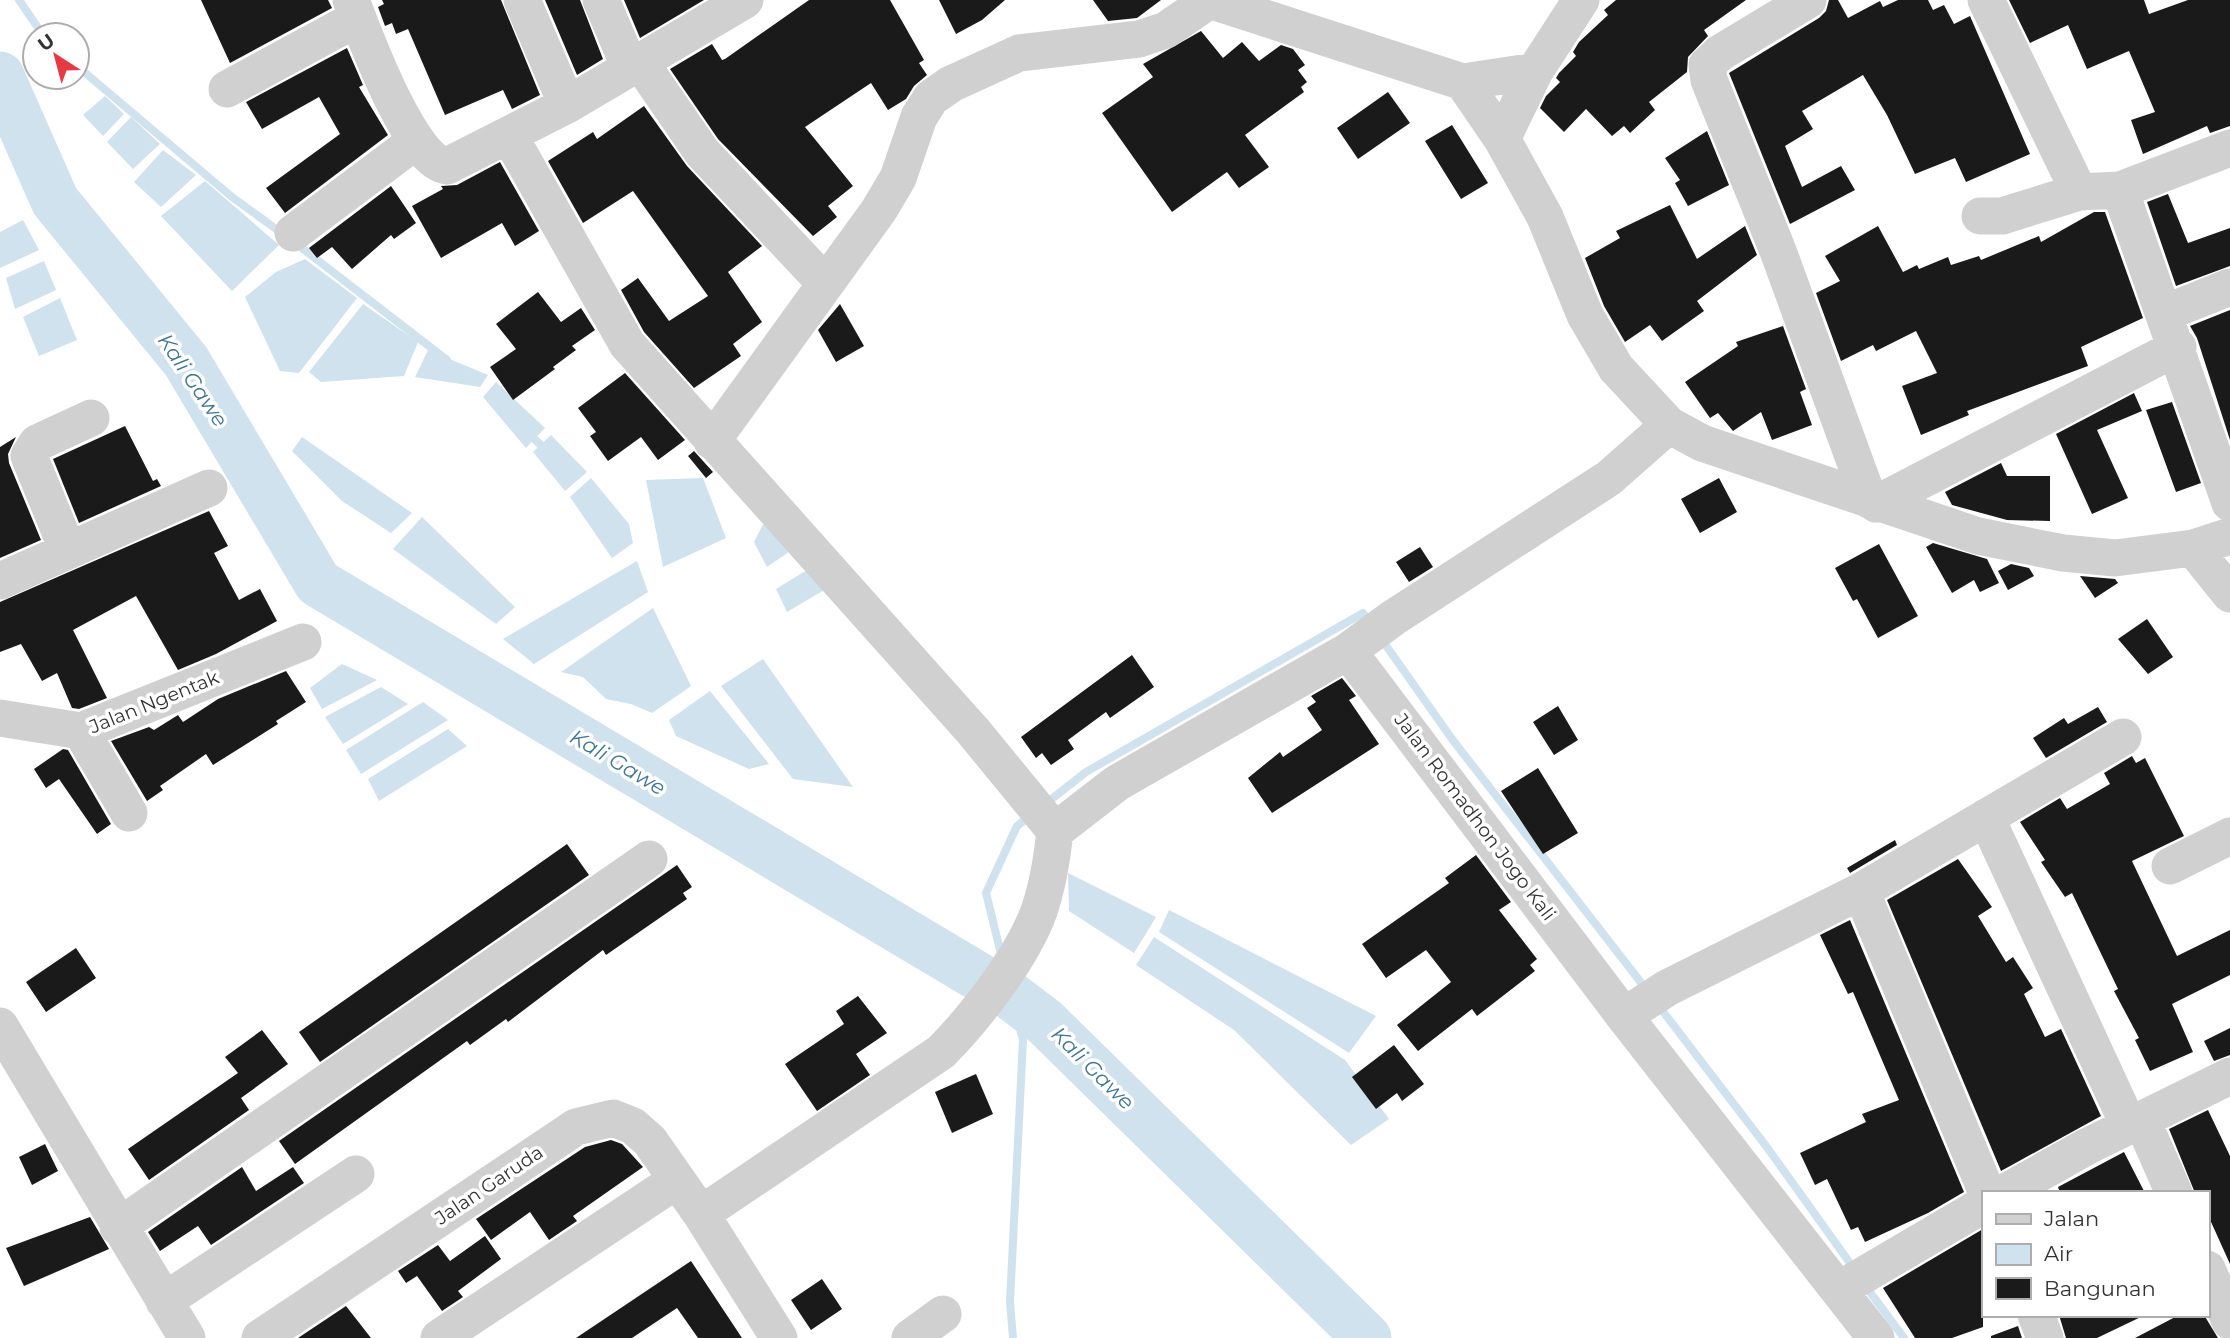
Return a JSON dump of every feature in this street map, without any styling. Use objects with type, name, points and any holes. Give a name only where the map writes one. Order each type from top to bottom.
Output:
[{"type":"street","points":[[522,0],[567,105]]},
{"type":"street","points":[[601,0],[635,65],[702,152],[825,283]]},
{"type":"street","points":[[227,89],[354,9],[389,93],[416,141],[430,160],[447,166],[567,105],[745,0]]},
{"type":"street","points":[[712,441],[886,199],[898,178],[919,117],[931,99],[977,70],[1019,53],[1139,39],[1166,30],[1210,0],[1464,82],[1535,71]]},
{"type":"street","points":[[1502,139],[1535,71],[1581,0]]},
{"type":"street","points":[[1808,0],[1720,53],[1707,65],[1709,80],[1778,251],[1873,502]]},
{"type":"street","points":[[1986,0],[2079,192]]},
{"type":"street","points":[[1464,82],[1502,139],[1545,217],[1585,315],[1601,346],[1646,404],[1669,425],[1702,443],[1873,502],[1978,536],[2063,553],[2115,558],[2193,548],[2230,536]]},
{"type":"street","points":[[509,135],[627,344],[1025,793],[1052,827],[1050,873],[1030,932],[968,1025],[941,1052],[701,1214]]},
{"type":"street","points":[[293,233],[416,141]]},
{"type":"street","points":[[1980,216],[2002,216],[2079,192],[2120,190],[2230,148]]},
{"type":"street","points":[[2120,190],[2178,347],[2230,503]]},
{"type":"street","points":[[2165,313],[2230,287]]},
{"type":"street","points":[[1873,502],[2178,347]]},
{"type":"street","points":[[68,551],[29,456],[37,443],[91,418]]},
{"type":"street","points":[[1052,827],[1117,783],[1369,635],[1609,478],[1669,425]]},
{"type":"street","points":[[0,581],[209,488]]},
{"type":"street","points":[[2193,548],[2230,594]]},
{"type":"street","name":"Jalan Romadhon Jogo Kali","points":[[1369,635],[1852,1282],[1876,1338]]},
{"type":"street","name":"Jalan Ngentak","points":[[0,718],[80,731],[303,642]]},
{"type":"street","points":[[80,731],[129,813]]},
{"type":"street","points":[[1643,1003],[1861,891],[2123,737]]},
{"type":"street","points":[[1986,817],[2135,1123],[2173,1191]]},
{"type":"street","points":[[2170,866],[2230,836]]},
{"type":"street","points":[[118,1227],[649,859]]},
{"type":"street","points":[[1861,891],[1986,1191]]},
{"type":"street","points":[[0,1026],[118,1227],[187,1338]]},
{"type":"street","points":[[2008,1191],[2230,1076]]},
{"type":"street","name":"Jalan Garuda","points":[[260,1338],[576,1127],[612,1118],[633,1126],[650,1141],[701,1214],[779,1338]]},
{"type":"street","points":[[164,1301],[356,1174]]},
{"type":"street","points":[[439,1338],[677,1180]]},
{"type":"street","points":[[1852,1282],[1982,1206]]},
{"type":"street","points":[[2209,1274],[2230,1321]]},
{"type":"street","points":[[910,1338],[943,1314]]},
{"type":"street","points":[[2037,1317],[2045,1338]]},
{"type":"water","points":[[105,96],[124,114],[103,136],[83,115]]},
{"type":"water","points":[[131,117],[160,144],[133,169],[107,142]]},
{"type":"water","points":[[163,150],[196,175],[161,207],[134,182]]},
{"type":"water","points":[[205,181],[279,245],[232,291],[161,216]]},
{"type":"water","points":[[23,220],[39,250],[0,268],[0,232]]},
{"type":"water","points":[[305,259],[357,298],[299,373],[280,371],[245,297],[276,272]]},
{"type":"water","points":[[44,261],[56,290],[15,309],[6,278]]},
{"type":"water","points":[[60,298],[77,340],[39,356],[23,317]]},
{"type":"water","points":[[363,304],[418,342],[404,376],[321,382],[309,372]]},
{"type":"water","points":[[428,350],[488,375],[480,387],[415,377]]},
{"type":"water","points":[[496,382],[545,428],[526,448],[483,397]]},
{"type":"water","points":[[551,435],[587,472],[565,491],[533,452]]},
{"type":"water","points":[[302,437],[412,513],[391,533],[342,501],[292,451]]},
{"type":"water","points":[[591,478],[629,524],[633,543],[612,558],[570,497]]},
{"type":"water","points":[[703,478],[726,538],[663,567],[646,480]]},
{"type":"water","points":[[771,509],[799,545],[767,567],[754,542]]},
{"type":"water","points":[[422,517],[515,607],[496,624],[393,549]]},
{"type":"water","points":[[637,561],[648,592],[534,664],[503,639]]},
{"type":"water","points":[[815,565],[831,586],[787,612],[776,589]]},
{"type":"water","points":[[653,608],[691,686],[652,713],[631,704],[606,699],[583,677],[561,672]]},
{"type":"water","points":[[763,659],[853,787],[793,779],[721,686]]},
{"type":"water","points":[[342,664],[377,680],[322,709],[310,688]]},
{"type":"water","points":[[381,687],[408,704],[343,744],[325,717]]},
{"type":"water","points":[[710,691],[769,764],[749,769],[676,736],[669,720]]},
{"type":"water","points":[[423,702],[448,720],[361,774],[346,750]]},
{"type":"water","points":[[448,729],[467,746],[379,801],[368,779]]},
{"type":"water","points":[[1068,873],[1156,917],[1134,953],[1069,911]]},
{"type":"water","points":[[1169,910],[1376,1016],[1349,1053],[1159,932]]},
{"type":"water","points":[[1154,937],[1345,1060],[1389,1119],[1351,1145],[1234,1030],[1136,965]]},
{"type":"building","points":[[201,0],[328,0],[332,8],[230,63]]},
{"type":"building","points":[[382,0],[501,0],[540,95],[512,109],[503,90],[445,115],[408,29],[396,34],[392,23],[385,26],[378,7],[384,4]]},
{"type":"building","points":[[545,0],[580,0],[603,59],[577,75]]},
{"type":"building","points":[[624,0],[704,0],[640,38]]},
{"type":"building","points":[[809,0],[890,0],[924,60],[919,63],[927,75],[914,86],[906,99],[888,110],[871,83],[805,127],[853,186],[828,206],[837,217],[813,236],[718,139],[670,69],[712,44],[722,60],[725,59]]},
{"type":"building","points":[[939,0],[1005,0],[982,20],[956,34]]},
{"type":"building","points":[[1093,0],[1161,0],[1137,18],[1108,21]]},
{"type":"building","points":[[1616,0],[1746,0],[1704,30],[1708,36],[1688,57],[1687,72],[1649,102],[1655,110],[1630,133],[1624,126],[1612,136],[1586,109],[1564,132],[1540,108],[1546,96],[1560,82],[1556,78],[1559,73],[1576,56],[1573,52],[1579,42],[1608,15],[1604,10]]},
{"type":"building","points":[[1829,0],[1838,0],[1848,18],[1880,1],[1883,7],[1898,0],[1928,0],[1933,10],[1944,5],[1954,24],[1970,16],[2030,154],[1966,182],[1955,158],[1915,174],[1887,115],[1863,75],[1802,111],[1813,129],[1785,146],[1802,187],[1841,166],[1855,190],[1790,224],[1729,73],[1819,18],[1826,11]]},
{"type":"building","points":[[2009,0],[2144,0],[2149,14],[2188,0],[2230,0],[2230,126],[2210,133],[2207,126],[2143,154],[2131,120],[2155,112],[2129,51],[2087,69],[2068,25],[2030,43]]},
{"type":"building","points":[[1201,31],[1223,58],[1242,42],[1259,61],[1281,45],[1293,49],[1305,65],[1298,70],[1307,82],[1301,87],[1304,92],[1245,135],[1269,167],[1239,188],[1227,172],[1172,212],[1102,113],[1153,77],[1143,64]]},
{"type":"building","points":[[347,48],[363,85],[359,87],[388,135],[285,213],[266,188],[340,134],[319,97],[262,129],[246,102]]},
{"type":"building","points":[[1388,92],[1410,123],[1358,159],[1337,128]]},
{"type":"building","points":[[644,106],[687,166],[762,246],[728,272],[762,322],[733,344],[741,356],[694,388],[644,332],[621,290],[638,278],[669,321],[708,296],[633,191],[583,223],[548,161],[593,132],[597,139]]},
{"type":"building","points":[[1452,125],[1488,183],[1461,199],[1425,141]]},
{"type":"building","points":[[1707,131],[1729,185],[1688,206],[1675,183],[1680,180],[1665,158]]},
{"type":"building","points":[[500,162],[539,231],[515,246],[502,223],[441,258],[412,206],[443,189],[441,186],[457,185]]},
{"type":"building","points":[[391,186],[416,223],[394,239],[391,235],[352,269],[332,247],[317,258],[309,248]]},
{"type":"building","points":[[2168,194],[2188,243],[2230,228],[2230,266],[2176,286],[2147,202]]},
{"type":"building","points":[[1670,205],[1697,259],[1745,226],[1757,255],[1697,301],[1704,311],[1662,341],[1650,325],[1625,342],[1604,306],[1585,258],[1620,238],[1616,231]]},
{"type":"building","points":[[2094,212],[2105,212],[2143,318],[2081,347],[2088,366],[1967,411],[1969,415],[1921,435],[1902,386],[1937,373],[1916,331],[1876,351],[1873,345],[1841,361],[1816,293],[1840,281],[1825,256],[1878,226],[1903,272],[1917,265],[1919,269],[1948,257],[1951,265],[1979,256],[1981,260],[2039,236],[2041,242]]},
{"type":"building","points":[[538,292],[561,322],[581,308],[595,330],[572,346],[576,350],[553,367],[555,369],[513,400],[490,367],[516,349],[496,324]]},
{"type":"building","points":[[840,304],[864,346],[836,362],[818,330]]},
{"type":"building","points":[[2230,310],[2230,440],[2197,338],[2190,326]]},
{"type":"building","points":[[1783,326],[1806,389],[1800,392],[1812,425],[1772,440],[1761,412],[1733,431],[1718,413],[1710,418],[1685,382],[1738,346],[1736,342]]},
{"type":"building","points":[[625,373],[685,440],[658,460],[641,437],[608,461],[590,436],[596,432],[578,408]]},
{"type":"building","points":[[2134,393],[2142,411],[2097,430],[2128,498],[2092,514],[2056,434]]},
{"type":"building","points":[[2172,402],[2201,483],[2176,492],[2146,410]]},
{"type":"building","points":[[125,426],[153,481],[157,479],[161,486],[79,523],[53,459]]},
{"type":"building","points":[[16,437],[8,454],[9,463],[41,540],[0,558],[0,447]]},
{"type":"building","points":[[694,451],[713,472],[706,478],[688,456]]},
{"type":"building","points":[[2001,463],[2007,476],[2050,476],[2050,521],[2007,520],[1952,505],[1945,492]]},
{"type":"building","points":[[1719,478],[1737,512],[1700,533],[1681,499]]},
{"type":"building","points":[[209,511],[228,546],[214,553],[239,600],[260,589],[277,621],[216,654],[178,670],[136,596],[73,630],[107,698],[79,709],[72,708],[57,673],[42,681],[21,644],[0,652],[0,602]]},
{"type":"building","points":[[1933,543],[1987,559],[1999,583],[1980,592],[1974,580],[1952,593],[1926,547]]},
{"type":"building","points":[[1879,544],[1918,616],[1878,638],[1857,599],[1853,601],[1835,568]]},
{"type":"building","points":[[1420,547],[1433,567],[1409,582],[1396,562]]},
{"type":"building","points":[[2011,564],[2029,568],[2034,576],[2008,590],[1998,571]]},
{"type":"building","points":[[2080,576],[2115,579],[2118,583],[2095,598]]},
{"type":"building","points":[[2147,619],[2173,657],[2148,674],[2118,639]]},
{"type":"building","points":[[1132,655],[1154,687],[1110,718],[1106,712],[1068,740],[1074,749],[1051,765],[1042,753],[1036,758],[1021,737]]},
{"type":"building","points":[[286,671],[306,702],[276,721],[278,724],[213,765],[206,754],[160,786],[163,790],[147,801],[111,741],[149,727],[154,730],[178,715],[183,722],[218,699]]},
{"type":"building","points":[[1342,678],[1356,696],[1349,700],[1379,744],[1272,813],[1248,778],[1280,752],[1283,757],[1322,730],[1307,708],[1316,702],[1311,696]]},
{"type":"building","points":[[1558,706],[1578,740],[1554,755],[1533,722]]},
{"type":"building","points":[[2098,707],[2107,722],[2046,758],[2033,738],[2064,718],[2068,724]]},
{"type":"building","points":[[63,749],[68,750],[111,824],[97,834],[59,779],[46,788],[34,769]]},
{"type":"building","points":[[2132,756],[2136,763],[2145,758],[2184,836],[2132,861],[2177,956],[2230,930],[2230,975],[2172,1004],[2193,1052],[2150,1071],[2135,1040],[2139,1038],[2114,991],[2118,989],[2072,893],[2065,897],[2041,862],[2045,860],[2020,822],[2060,798],[2067,809],[2110,784],[2104,773]]},
{"type":"building","points":[[1538,768],[1578,833],[1543,854],[1501,791]]},
{"type":"building","points":[[1895,840],[1897,845],[1850,873],[1847,868]]},
{"type":"building","points":[[567,844],[589,875],[320,1062],[299,1032]]},
{"type":"building","points":[[1476,855],[1511,902],[1499,910],[1537,959],[1530,965],[1535,971],[1477,1016],[1472,1009],[1418,1051],[1397,1025],[1451,982],[1426,950],[1386,978],[1362,944],[1449,883],[1445,878]]},
{"type":"building","points":[[1958,859],[1992,907],[1978,916],[2006,962],[2013,957],[2033,988],[2024,994],[2045,1037],[2061,1029],[2101,1116],[2001,1171],[1887,900]]},
{"type":"building","points":[[677,865],[692,887],[683,893],[687,899],[606,955],[603,950],[508,1022],[506,1019],[470,1045],[467,1041],[295,1164],[279,1141]]},
{"type":"building","points":[[1850,920],[1964,1192],[1928,1213],[1865,1242],[1858,1227],[1851,1230],[1827,1179],[1815,1185],[1800,1153],[1866,1122],[1862,1114],[1899,1100],[1853,992],[1848,994],[1820,935]]},
{"type":"building","points":[[76,948],[96,978],[46,1012],[26,982]]},
{"type":"building","points":[[858,996],[887,1033],[856,1054],[870,1075],[817,1111],[785,1064],[844,1024],[836,1011]]},
{"type":"building","points":[[2230,1028],[2230,1055],[2214,1061],[2204,1041]]},
{"type":"building","points":[[262,1030],[288,1064],[241,1098],[249,1110],[149,1180],[128,1149],[238,1073],[225,1057]]},
{"type":"building","points":[[1394,1045],[1424,1084],[1402,1101],[1397,1093],[1376,1109],[1352,1077]]},
{"type":"building","points":[[976,1074],[993,1114],[952,1133],[935,1092]]},
{"type":"building","points":[[2208,1110],[2230,1156],[2230,1264],[2209,1217],[2209,1191],[2194,1191],[2169,1129]]},
{"type":"building","points":[[611,1140],[622,1144],[643,1167],[573,1216],[577,1221],[549,1240],[530,1212],[491,1240],[476,1219],[585,1147]]},
{"type":"building","points":[[45,1144],[58,1171],[32,1185],[19,1157]]},
{"type":"building","points":[[2124,1152],[2144,1191],[2059,1191],[2058,1187]]},
{"type":"building","points":[[242,1167],[256,1191],[293,1167],[304,1183],[211,1245],[198,1226],[160,1251],[148,1232]]},
{"type":"building","points":[[90,1217],[109,1249],[24,1286],[6,1248]]},
{"type":"building","points":[[1982,1230],[1983,1327],[1952,1338],[1915,1338],[1883,1288]]},
{"type":"building","points":[[485,1236],[501,1259],[458,1291],[463,1297],[442,1311],[417,1276],[406,1283],[398,1271],[438,1245],[450,1261]]},
{"type":"building","points":[[691,1261],[742,1338],[698,1338],[677,1308],[632,1338],[576,1338]]},
{"type":"building","points":[[822,1279],[842,1309],[811,1330],[791,1300]]},
{"type":"building","points":[[346,1306],[371,1338],[298,1338]]},
{"type":"building","points":[[2060,1317],[2141,1317],[2097,1338],[2066,1338]]},
{"type":"building","points":[[2175,1317],[2205,1317],[2218,1338],[2135,1338]]},
{"type":"building","points":[[2018,1326],[2022,1338],[1991,1338],[1991,1336]]},
{"type":"waterway","points":[[19,0],[33,21]]},
{"type":"waterway","name":"Kali Gawe","points":[[0,76],[55,201],[186,361],[318,583],[1011,996],[1044,1021],[1367,1338]]},
{"type":"waterway","points":[[91,78],[232,197],[283,234]]},
{"type":"waterway","points":[[294,242],[447,360]]},
{"type":"waterway","points":[[527,432],[548,452]]},
{"type":"waterway","points":[[1044,805],[1086,772],[1363,613],[1370,623]]},
{"type":"waterway","points":[[1380,637],[1452,739],[1646,989]]},
{"type":"waterway","points":[[1002,958],[986,893],[1017,826],[1031,815]]},
{"type":"waterway","points":[[1009,987],[1023,1040],[1010,1302],[1013,1338]]},
{"type":"waterway","points":[[1658,1005],[1766,1146],[1855,1270]]},
{"type":"waterway","points":[[1864,1284],[1904,1338]]}]
